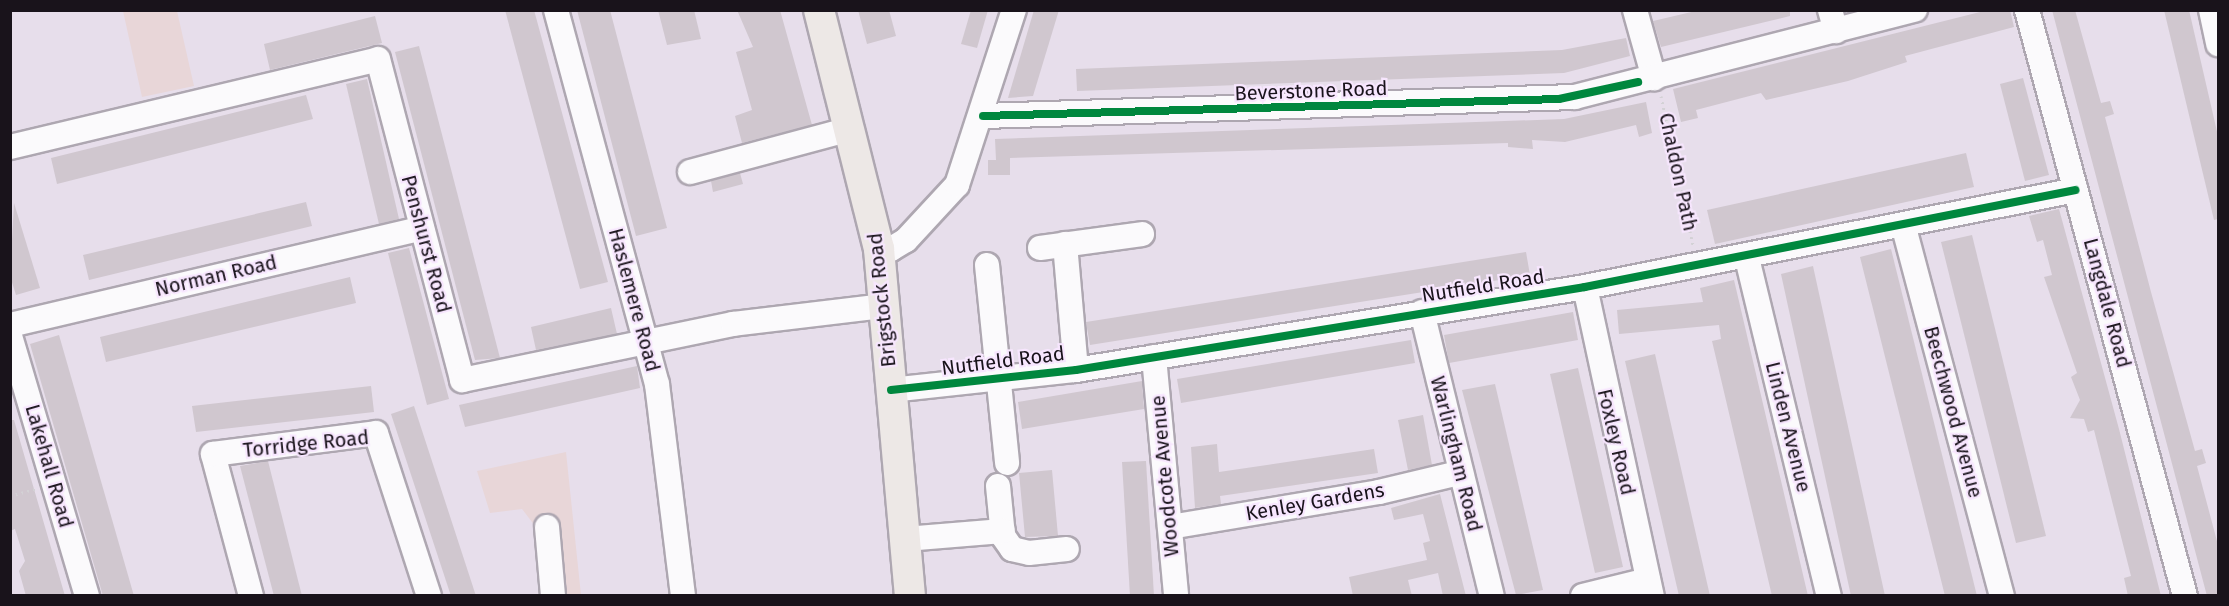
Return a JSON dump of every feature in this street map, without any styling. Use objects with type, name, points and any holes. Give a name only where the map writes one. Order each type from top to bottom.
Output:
[{"type":"main road","name":"Brigstock Road","points":[[819,10],[879,249],[910,596]]},
{"type":"street","name":"Haslemere Road","points":[[556,10],[647,343],[663,418],[683,596]]},
{"type":"street","points":[[879,249],[891,249],[906,240],[940,208],[957,185],[983,116],[1014,10]]},
{"type":"street","points":[[1635,10],[1654,78]]},
{"type":"street","name":"Beverstone Road","points":[[983,116],[1558,99],[1654,78],[1833,21],[1915,10]]},
{"type":"street","name":"Langdale Road","points":[[2027,10],[2185,596]]},
{"type":"street","points":[[2211,10],[2218,44]]},
{"type":"street","name":"Penshurst Road","points":[[10,147],[378,59],[462,380],[733,324],[884,306]]},
{"type":"street","points":[[690,172],[850,129]]},
{"type":"street","name":"Nutfield Road","points":[[891,390],[995,381],[1076,370],[1585,287],[1904,228],[2076,190]]},
{"type":"street","name":"Norman Road","points":[[10,325],[422,228]]},
{"type":"street","name":"Beechwood Avenue","points":[[1904,228],[2002,596]]},
{"type":"street","points":[[1040,248],[1142,234]]},
{"type":"street","points":[[1065,244],[1076,370]]},
{"type":"street","name":"Linden Avenue","points":[[1748,258],[1829,596]]},
{"type":"street","points":[[987,265],[995,381],[1008,463]]},
{"type":"street","name":"Foxley Road","points":[[1585,287],[1650,588]]},
{"type":"street","name":"Warlingham Road","points":[[1422,312],[1459,473],[1491,596]]},
{"type":"street","name":"Lakehall Road","points":[[10,336],[87,596]]},
{"type":"street","name":"Woodcote Avenue","points":[[1154,357],[1176,596]]},
{"type":"street","name":"Torridge Road","points":[[251,596],[213,454],[376,433],[429,596]]},
{"type":"street","name":"Kenley Gardens","points":[[1170,526],[1379,492],[1459,473]]},
{"type":"street","points":[[998,486],[1003,531],[1017,552],[1067,549]]},
{"type":"street","points":[[547,527],[553,596]]},
{"type":"street","points":[[905,540],[1003,531]]},
{"type":"street","points":[[1583,596],[1650,588]]},
{"type":"shaded area","points":[[123,11],[177,11],[194,86],[142,97]]},
{"type":"shaded area","points":[[566,452],[581,595],[545,595],[542,535],[522,509],[490,513],[477,471]]},
{"type":"building","points":[[505,10],[534,10],[608,282],[580,289]]},
{"type":"building","points":[[577,10],[610,10],[667,228],[636,236]]},
{"type":"building","points":[[658,10],[694,10],[701,39],[667,45]]},
{"type":"building","points":[[737,10],[780,10],[812,125],[742,143],[735,116],[752,110],[736,52],[753,47]]},
{"type":"building","points":[[858,10],[889,10],[896,36],[867,44]]},
{"type":"building","points":[[971,10],[988,10],[977,48],[961,44]]},
{"type":"building","points":[[1034,10],[1059,10],[1033,96],[1008,98]]},
{"type":"building","points":[[1700,10],[1790,10],[1790,16],[1661,47],[1653,21]]},
{"type":"building","points":[[1988,10],[2010,10],[2014,27],[1905,56],[1907,62],[1848,81],[1766,100],[1761,93],[1696,110],[1698,118],[1681,122],[1673,89]]},
{"type":"building","points":[[2052,10],[2075,10],[2101,103],[2110,101],[2114,114],[2105,117],[2151,292],[2195,451],[2202,449],[2206,463],[2197,466],[2218,545],[2218,596],[2207,596]]},
{"type":"building","points":[[2164,10],[2189,10],[2218,136],[2218,219],[2214,220]]},
{"type":"building","points":[[375,16],[382,43],[270,70],[264,44]]},
{"type":"building","points":[[1626,38],[1630,56],[1564,73],[1077,91],[1076,69],[1562,50]]},
{"type":"building","points":[[419,46],[500,358],[475,360],[395,52]]},
{"type":"building","points":[[2023,78],[2049,175],[2025,181],[2000,84]]},
{"type":"building","points":[[367,79],[399,219],[379,224],[346,84]]},
{"type":"building","points":[[306,95],[313,119],[57,184],[51,158]]},
{"type":"building","points":[[1646,102],[1652,133],[1639,137],[1636,125],[1565,142],[1532,140],[1533,149],[1508,147],[1508,143],[1010,158],[1010,175],[988,175],[988,160],[996,160],[995,139],[1564,119]]},
{"type":"building","points":[[1966,153],[1974,187],[1715,244],[1707,210]]},
{"type":"building","points":[[740,173],[743,184],[713,192],[711,181]]},
{"type":"building","points":[[306,202],[312,226],[89,280],[83,255]]},
{"type":"building","points":[[14,203],[40,288],[16,295],[10,276]]},
{"type":"building","points":[[2059,209],[2119,429],[2161,596],[2128,596],[2124,578],[2131,576],[2094,430],[2088,432],[2084,419],[2070,418],[2080,400],[2071,377],[2077,373],[2044,277],[2052,275],[2043,240],[2037,242],[2029,216]]},
{"type":"building","points":[[1972,235],[2046,536],[2016,543],[1941,242]]},
{"type":"building","points":[[409,248],[449,399],[427,405],[388,253]]},
{"type":"building","points":[[1891,249],[1977,596],[1945,596],[1860,257]]},
{"type":"building","points":[[1526,252],[1530,275],[1090,345],[1086,322]]},
{"type":"building","points":[[1813,266],[1885,596],[1851,596],[1781,274]]},
{"type":"building","points":[[350,277],[356,303],[106,362],[100,337]]},
{"type":"building","points":[[1734,280],[1808,596],[1772,596],[1712,341],[1721,339],[1719,325],[1619,334],[1617,310],[1703,302],[1700,288]]},
{"type":"building","points":[[611,308],[617,334],[536,350],[531,327]]},
{"type":"building","points":[[1573,312],[1578,340],[1449,363],[1444,335]]},
{"type":"building","points":[[59,335],[134,596],[103,596],[30,344]]},
{"type":"building","points":[[1411,340],[1415,363],[1181,403],[1177,379]]},
{"type":"building","points":[[1655,354],[1710,596],[1679,596],[1625,361]]},
{"type":"building","points":[[637,366],[640,388],[465,427],[459,405]]},
{"type":"building","points":[[1578,368],[1623,567],[1595,573],[1550,374]]},
{"type":"building","points":[[1142,381],[1144,409],[1022,429],[1018,402]]},
{"type":"building","points":[[1495,384],[1543,590],[1516,595],[1462,390]]},
{"type":"building","points":[[371,386],[374,412],[196,432],[192,406]]},
{"type":"building","points":[[414,406],[476,596],[451,596],[391,414]]},
{"type":"building","points":[[1423,415],[1432,465],[1408,470],[1398,420]]},
{"type":"building","points":[[10,420],[14,420],[65,596],[26,596],[19,571],[25,561],[15,529],[10,531]]},
{"type":"building","points":[[1217,444],[1219,472],[1374,449],[1378,473],[1220,496],[1221,504],[1195,508],[1191,447]]},
{"type":"building","points":[[268,461],[302,596],[274,596],[240,466]]},
{"type":"building","points":[[1146,461],[1154,596],[1130,596],[1122,462]]},
{"type":"building","points":[[1052,470],[1058,536],[1025,537],[1019,473]]},
{"type":"building","points":[[1440,494],[1466,596],[1443,596],[1438,573],[1408,580],[1412,596],[1353,596],[1349,577],[1427,560],[1423,543],[1430,541],[1423,514],[1394,520],[1391,508]]},
{"type":"cycle path","points":[[983,116],[1559,99],[1638,82]]},
{"type":"cycle path","points":[[891,390],[1076,370],[1585,287],[2076,190]]}]
